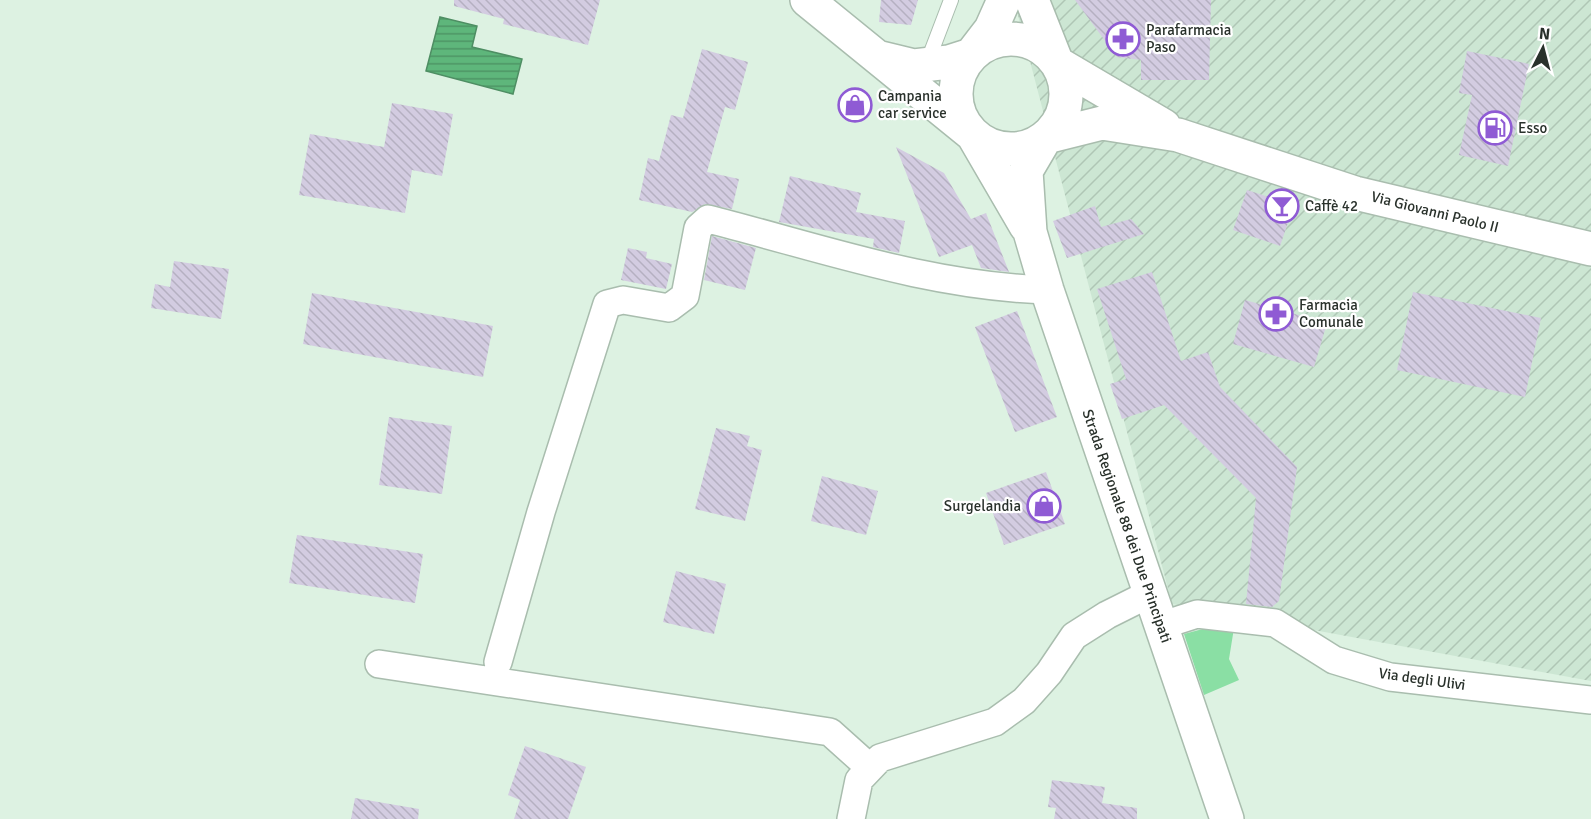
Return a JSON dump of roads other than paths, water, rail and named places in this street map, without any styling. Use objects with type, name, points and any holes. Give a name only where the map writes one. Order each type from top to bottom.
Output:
[{"type":"main road","points":[[807,0],[988,145],[1005,149],[1023,148],[1046,137],[1102,123],[1178,135]]},
{"type":"main road","name":"Strada Regionale 88 dei Due Principati","points":[[1004,0],[991,29],[960,72],[955,95],[960,119],[973,135],[1030,232]]},
{"type":"main road","name":"Strada Regionale 88 dei Due Principati","points":[[1032,0],[1066,88],[1065,105],[1059,122],[1046,137],[1026,171],[1030,232],[1047,290],[1149,594],[1227,819]]},
{"type":"main road","points":[[876,57],[914,66],[926,65],[971,56],[991,42],[1018,39],[1035,44],[1057,63],[1178,135]]},
{"type":"main road","name":"Via Giovanni Paolo II","points":[[1178,135],[1355,192],[1591,249]]},
{"type":"street","points":[[498,662],[541,512],[607,304],[623,300],[669,308],[685,296],[698,228],[708,219],[906,272],[993,288],[1047,290]]},
{"type":"street","points":[[850,819],[859,780],[880,758],[995,722],[1024,701],[1049,673],[1074,636],[1107,615],[1149,594]]},
{"type":"street","name":"Via degli Ulivi","points":[[1160,626],[1197,614],[1275,623],[1334,660],[1390,677],[1591,700]]},
{"type":"street","points":[[379,664],[830,732],[869,767]]},
{"type":"lane","points":[[926,65],[951,0]]},
{"type":"place","name":"Parafarmacia Paso","points":[[1123,39]]},
{"type":"place","name":"Campania car service","points":[[855,105]]},
{"type":"place","name":"Esso","points":[[1495,128]]},
{"type":"place","name":"Caffè 42","points":[[1282,206]]},
{"type":"place","name":"Farmacia Comunale","points":[[1276,314]]},
{"type":"place","name":"Surgelandia","points":[[1044,506]]}]
